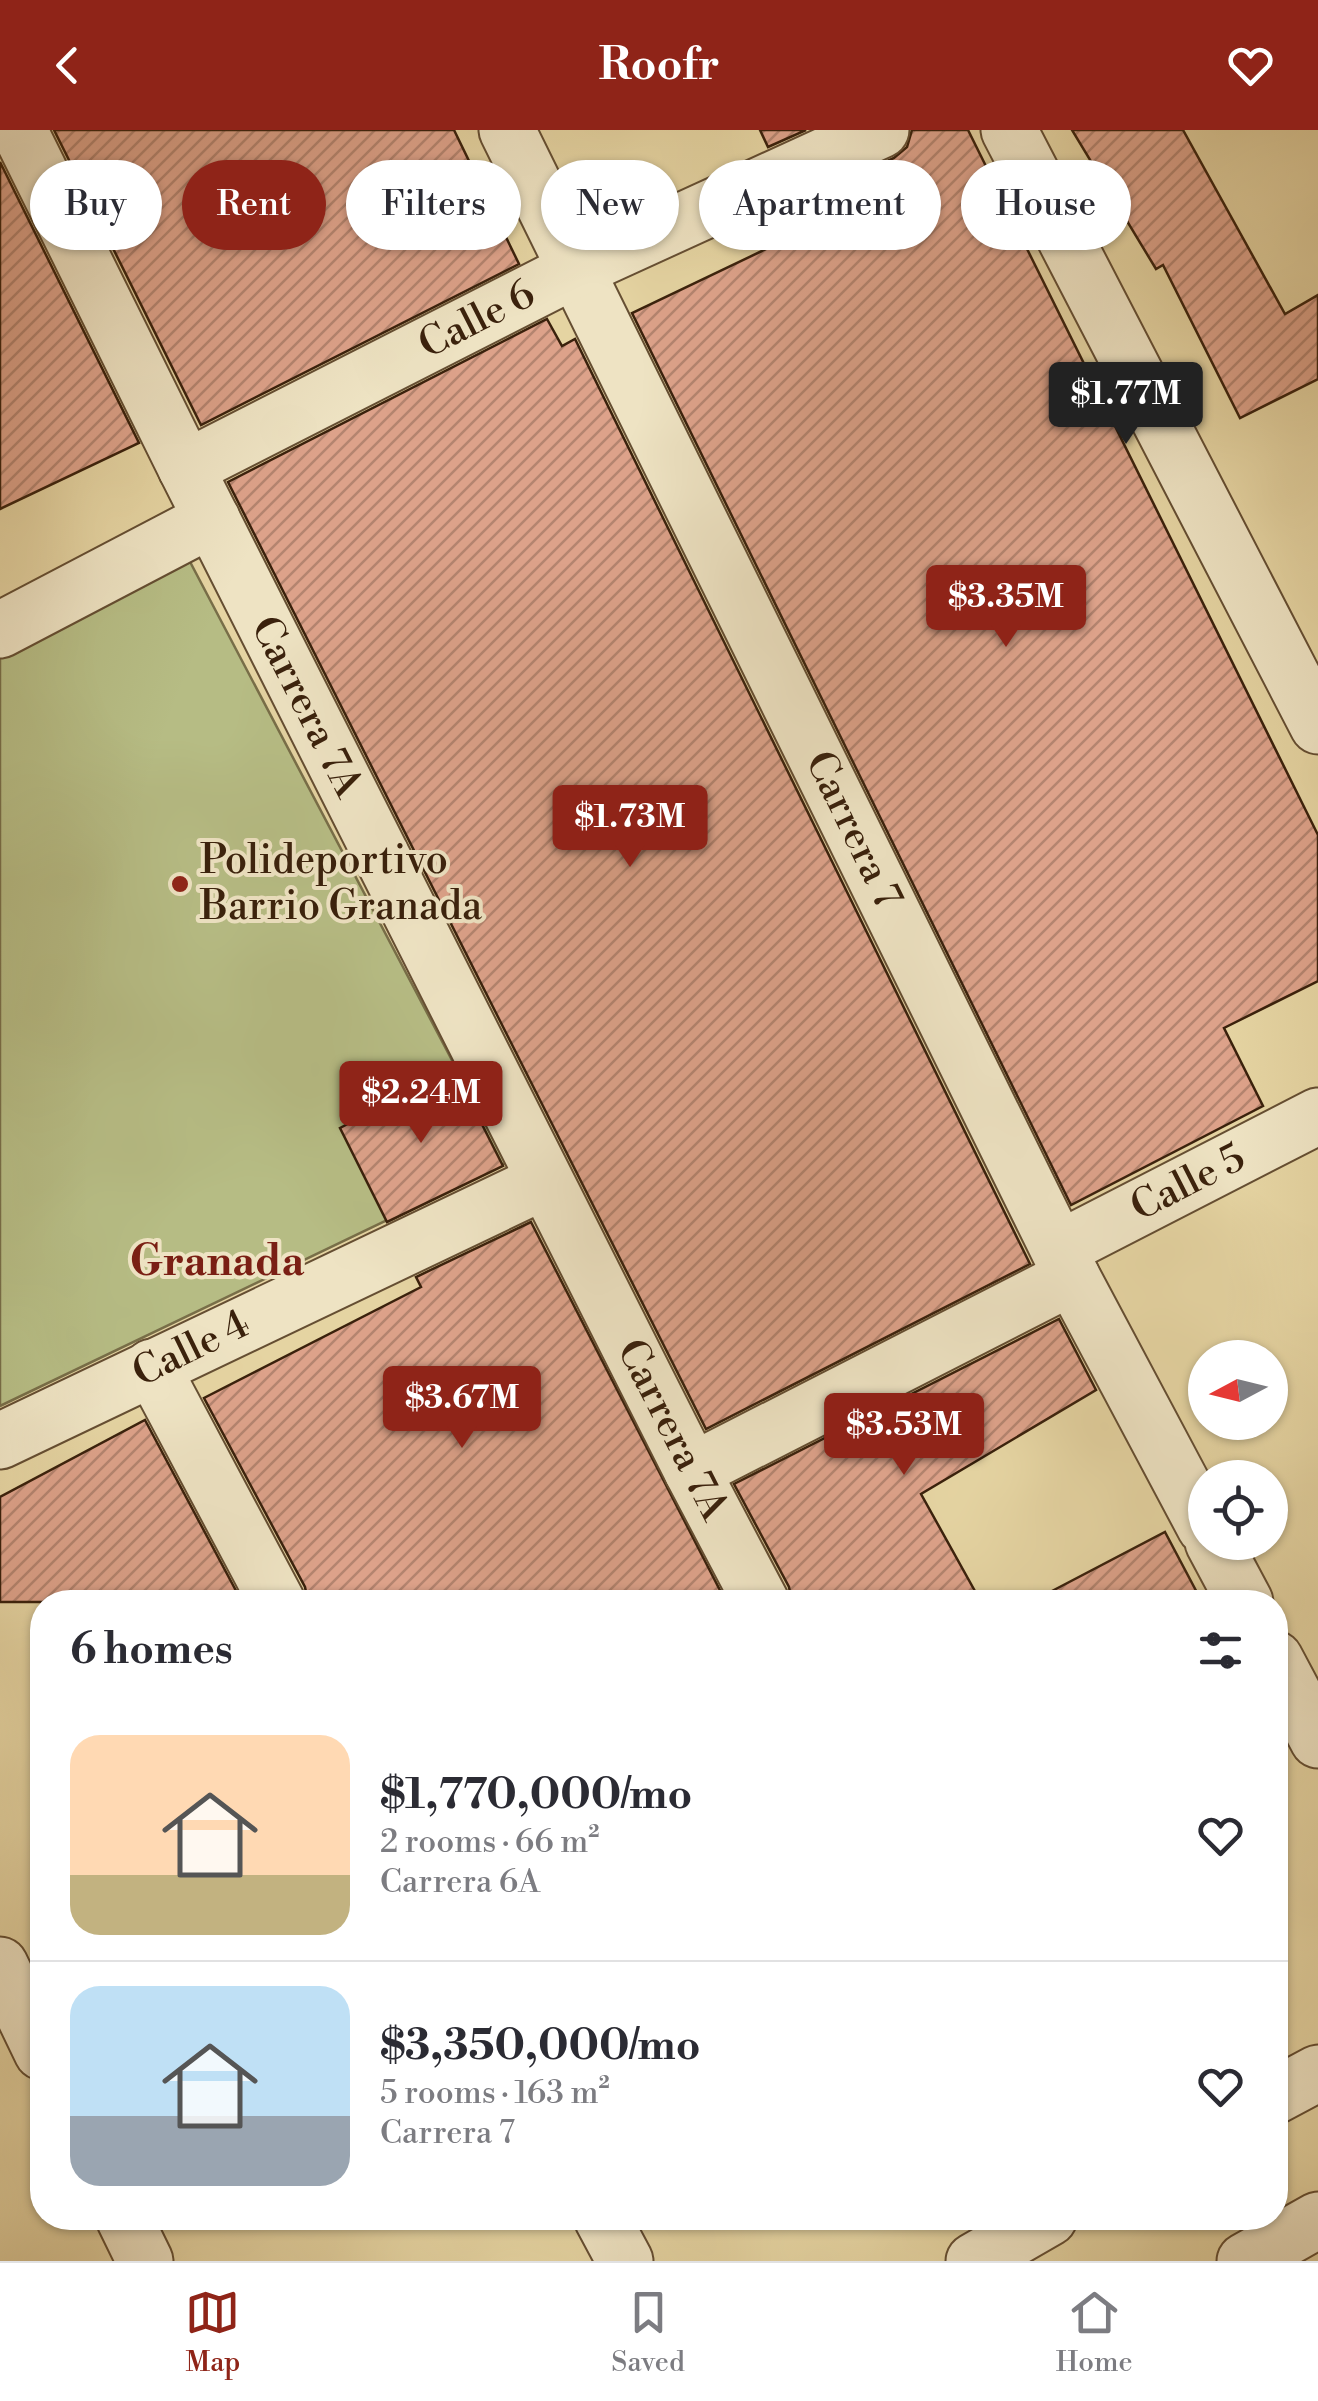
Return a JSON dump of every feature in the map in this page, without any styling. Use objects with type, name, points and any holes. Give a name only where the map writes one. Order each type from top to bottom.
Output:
[{"type":"street","name":"Carrera 7A","points":[[19,130],[754,1590]]},
{"type":"street","name":"Carrera 7","points":[[507,130],[1065,1263],[1188,1495]]},
{"type":"street","name":"Calle 6","points":[[186,468],[577,269],[881,130]]},
{"type":"street","points":[[1009,130],[1318,726]]},
{"type":"street","points":[[0,630],[212,519]]},
{"type":"street","name":"Calle 5","points":[[692,1471],[1065,1263],[1318,1116]]},
{"type":"street","name":"Calle 4","points":[[0,1441],[545,1181]]},
{"type":"street","points":[[152,1367],[271,1590]]},
{"type":"street","points":[[1223,1560],[1239,1590]]},
{"type":"street","points":[[1288,1683],[1318,1740]]},
{"type":"street","points":[[0,1965],[30,2027]]},
{"type":"street","points":[[1288,2089],[1318,2073]]},
{"type":"street","points":[[1245,2261],[1318,2220]]},
{"type":"street","points":[[130,2230],[145,2261]]},
{"type":"street","points":[[608,2230],[625,2261]]},
{"type":"street","points":[[974,2261],[1027,2230]]},
{"type":"green space","name":"Polideportivo Barrio Granada","points":[[167,518],[506,1163],[0,1406],[0,604]]},
{"type":"building","points":[[54,130],[454,130],[469,160],[346,160],[346,250],[512,250],[519,264],[201,425],[114,250],[162,250],[162,160],[69,160]]},
{"type":"building","points":[[760,130],[806,130],[768,147]]},
{"type":"building","points":[[912,130],[968,130],[983,160],[961,160],[961,250],[1028,250],[1318,835],[1318,981],[1224,1028],[1263,1106],[1071,1205],[632,313],[764,250],[941,250],[941,160],[890,160],[907,147]]},
{"type":"building","points":[[1072,130],[1183,130],[1285,314],[1318,295],[1318,379],[1240,418],[1163,265],[1156,269],[1131,228],[1131,160],[1090,160]]},
{"type":"building","points":[[0,162],[30,223],[30,250],[44,250],[139,443],[0,509]]},
{"type":"building","points":[[547,319],[562,346],[575,339],[1030,1264],[706,1429],[228,482]]},
{"type":"building","points":[[454,1069],[503,1166],[387,1222],[340,1128]]},
{"type":"building","points":[[531,1222],[720,1590],[306,1590],[204,1398],[421,1287],[416,1277]]},
{"type":"building","points":[[1059,1319],[1096,1390],[921,1494],[974,1590],[790,1590],[734,1484]]},
{"type":"building","points":[[145,1420],[236,1590],[30,1590],[30,1602],[0,1602],[0,1497]]},
{"type":"building","points":[[1165,1532],[1196,1590],[1054,1590]]},
{"type":"place","name":"Polideportivo Barrio Granada","points":[[180,884]]},
{"type":"district","name":"Granada","points":[[217,1262]]}]
